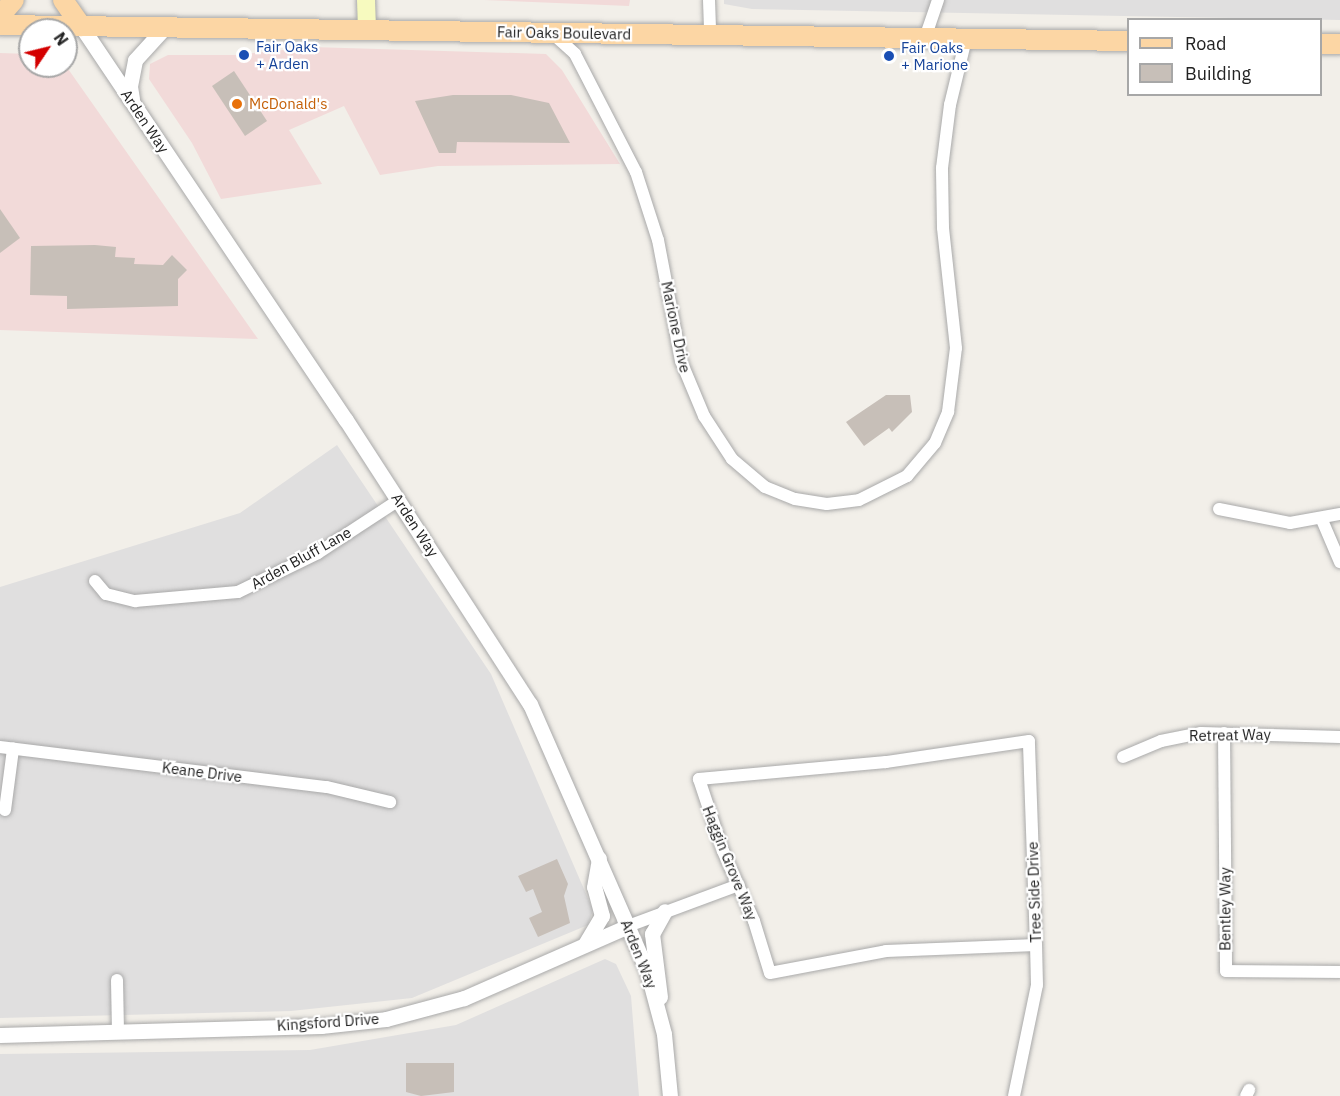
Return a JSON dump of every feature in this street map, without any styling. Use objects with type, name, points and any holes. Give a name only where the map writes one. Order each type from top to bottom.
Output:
[{"type":"main road","points":[[0,16],[14,0]]},
{"type":"main road","name":"Arden Way","points":[[63,0],[81,26]]},
{"type":"main road","points":[[366,0],[367,30]]},
{"type":"main road","name":"Fair Oaks Boulevard","points":[[0,25],[1127,41]]},
{"type":"main road","points":[[1322,44],[1340,44]]},
{"type":"street","points":[[709,0],[710,35]]},
{"type":"street","points":[[925,38],[938,0]]},
{"type":"street","name":"Arden Way","points":[[81,26],[399,500],[530,704],[628,926],[660,1015],[670,1096]]},
{"type":"street","points":[[134,105],[130,86],[135,60],[166,27]]},
{"type":"street","name":"Marione Drive","points":[[551,32],[575,54],[636,172],[658,240],[681,361],[704,416],[747,474],[784,496],[827,504],[859,500],[907,476],[935,443],[948,412],[956,348],[943,228],[942,168],[950,105],[966,39]]},
{"type":"street","name":"Arden Bluff Lane","points":[[95,581],[106,594],[135,601],[238,592],[318,553],[399,500]]},
{"type":"street","points":[[1219,509],[1274,522],[1322,520],[1340,514]]},
{"type":"street","points":[[1322,520],[1340,562]]},
{"type":"street","name":"Retreat Way","points":[[1123,757],[1181,736],[1224,733],[1340,737]]},
{"type":"street","name":"Bentley Way","points":[[1224,733],[1226,970],[1340,972]]},
{"type":"street","name":"Haggin Grove Way","points":[[1029,741],[886,762],[699,779],[770,974],[886,951],[1036,945]]},
{"type":"street","name":"Tree Side Drive","points":[[1014,1096],[1035,1006],[1036,945],[1029,741]]},
{"type":"street","name":"Keane Drive","points":[[5,810],[6,748],[327,787],[390,802]]},
{"type":"street","points":[[583,947],[602,916],[594,887],[598,858]]},
{"type":"street","points":[[628,926],[739,885]]},
{"type":"street","points":[[660,1015],[659,964],[652,934],[665,911]]},
{"type":"street","name":"Kingsford Drive","points":[[0,1035],[321,1026],[386,1019],[464,998],[628,926]]},
{"type":"street","points":[[117,980],[118,1031]]},
{"type":"shaded area","points":[[484,0],[630,0],[629,6]]},
{"type":"shaded area","points":[[724,0],[1340,0],[1340,20],[752,9],[724,4]]},
{"type":"shaded area","points":[[312,47],[546,54],[562,70],[620,164],[438,166],[380,175],[344,106],[289,130],[322,184],[221,199],[192,143],[149,79],[150,64],[168,55],[235,55]]},
{"type":"shaded area","points":[[0,53],[18,54],[18,78],[74,78],[258,339],[0,330]]},
{"type":"shaded area","points":[[337,445],[491,674],[593,910],[588,925],[412,998],[291,1011],[0,1018],[0,587],[240,513]]},
{"type":"shaded area","points":[[605,959],[616,964],[631,996],[639,1096],[0,1096],[0,1054],[310,1050],[456,1025]]},
{"type":"building","points":[[234,71],[267,121],[245,136],[212,86]]},
{"type":"building","points":[[453,95],[511,95],[549,103],[570,143],[457,142],[456,153],[439,153],[415,101]]},
{"type":"building","points":[[0,209],[20,238],[0,253]]},
{"type":"building","points":[[31,246],[116,247],[115,257],[135,258],[134,264],[163,265],[172,255],[187,270],[178,279],[178,306],[67,309],[67,296],[30,295]]},
{"type":"building","points":[[886,395],[910,395],[912,412],[892,432],[889,428],[864,446],[846,422]]},
{"type":"building","points":[[557,859],[568,884],[564,896],[570,923],[538,937],[529,918],[542,912],[533,889],[526,892],[518,876]]},
{"type":"building","points":[[406,1063],[454,1063],[454,1092],[421,1096],[406,1092]]},
{"type":"place","name":"Fair Oaks + Arden","points":[[244,55]]},
{"type":"place","name":"Fair Oaks + Marione","points":[[889,56]]},
{"type":"place","name":"McDonald's","points":[[237,104]]}]
